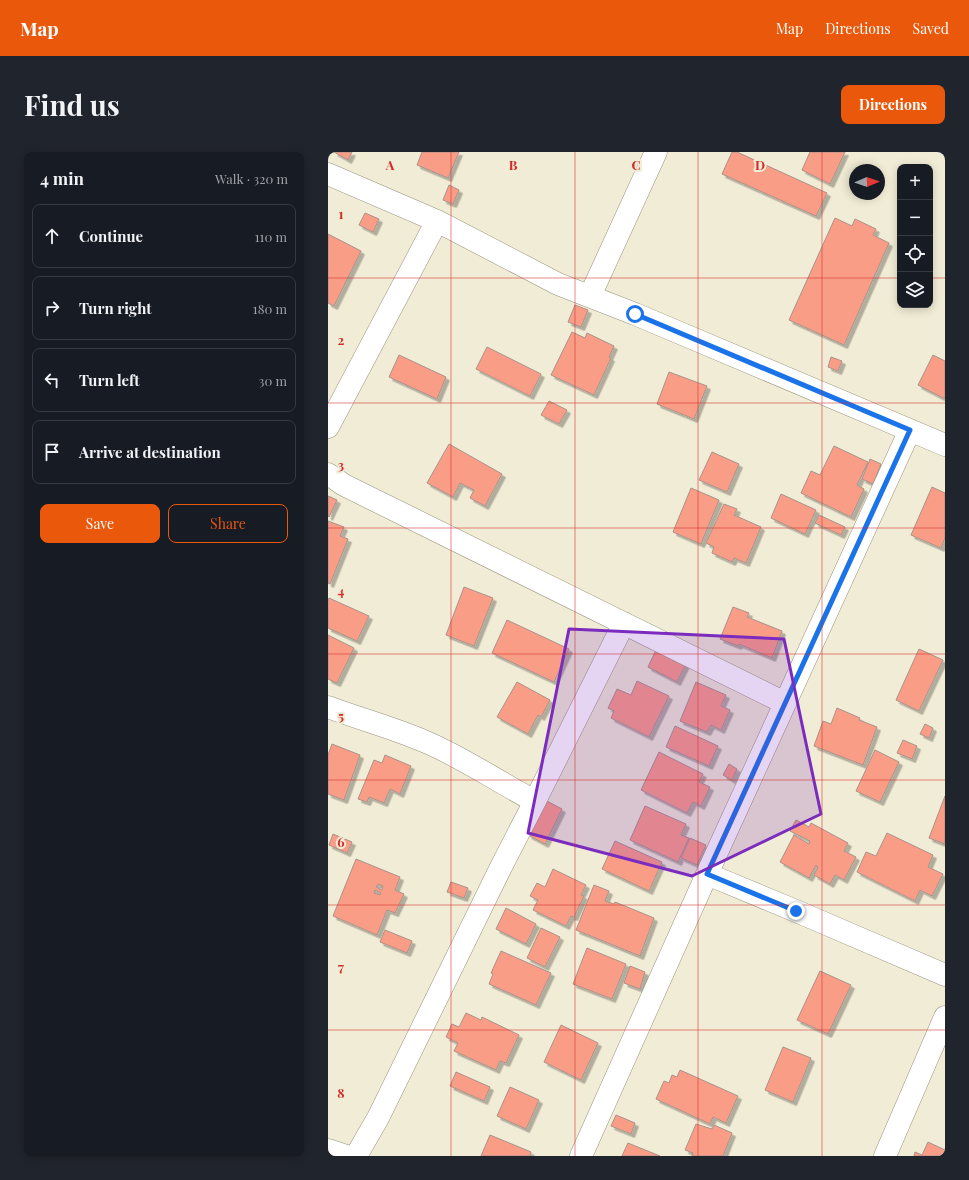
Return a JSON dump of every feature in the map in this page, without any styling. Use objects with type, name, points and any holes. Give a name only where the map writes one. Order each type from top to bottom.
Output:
[{"type":"street","points":[[590,296],[656,152]]},
{"type":"street","points":[[328,174],[437,221],[558,284],[635,314],[945,444]]},
{"type":"street","points":[[328,427],[437,221]]},
{"type":"street","points":[[581,1156],[707,874],[910,430]]},
{"type":"street","points":[[329,472],[344,485],[785,703]]},
{"type":"street","points":[[356,1156],[378,1118],[500,869],[624,623]]},
{"type":"street","points":[[328,708],[426,742],[464,761],[535,801]]},
{"type":"street","points":[[707,874],[945,975]]},
{"type":"street","points":[[885,1156],[945,1017]]},
{"type":"street","points":[[328,1150],[346,1156]]},
{"type":"highlighted area","points":[[569,629],[784,639],[821,814],[692,876],[528,833]]},
{"type":"building","points":[[334,152],[352,152],[348,160]]},
{"type":"building","points":[[422,152],[459,152],[448,178],[417,165]]},
{"type":"building","points":[[732,152],[737,152],[827,193],[816,216],[722,174]]},
{"type":"building","points":[[810,152],[845,152],[830,184],[802,170]]},
{"type":"building","points":[[449,185],[459,190],[453,204],[443,200]]},
{"type":"building","points":[[365,213],[379,219],[373,232],[359,225]]},
{"type":"building","points":[[835,218],[852,226],[855,219],[876,229],[873,235],[889,243],[844,345],[789,320]]},
{"type":"building","points":[[328,234],[361,251],[334,306],[328,303]]},
{"type":"building","points":[[575,305],[588,310],[581,327],[568,322]]},
{"type":"building","points":[[572,332],[585,338],[587,333],[614,346],[609,357],[611,358],[594,395],[551,375]]},
{"type":"building","points":[[487,347],[541,374],[530,396],[476,369]]},
{"type":"building","points":[[399,355],[446,377],[437,399],[389,377]]},
{"type":"building","points":[[933,355],[945,361],[945,399],[918,385]]},
{"type":"building","points":[[831,357],[842,361],[838,371],[828,367]]},
{"type":"building","points":[[669,372],[707,386],[694,419],[657,404]]},
{"type":"building","points":[[549,401],[567,410],[559,424],[541,415]]},
{"type":"building","points":[[449,444],[502,474],[485,506],[470,498],[474,490],[460,483],[453,497],[427,483]]},
{"type":"building","points":[[834,446],[868,462],[857,485],[864,489],[851,517],[801,493],[811,471],[820,475]]},
{"type":"building","points":[[712,452],[739,464],[727,492],[699,480]]},
{"type":"building","points":[[870,459],[881,464],[873,484],[862,479]]},
{"type":"building","points":[[932,487],[945,493],[945,538],[941,548],[911,535]]},
{"type":"building","points":[[691,488],[719,500],[701,544],[673,532]]},
{"type":"building","points":[[781,494],[816,510],[805,534],[771,518]]},
{"type":"building","points":[[328,496],[337,500],[329,517],[328,516]]},
{"type":"building","points":[[724,504],[737,509],[734,515],[761,527],[746,563],[734,558],[732,562],[712,553],[714,547],[706,543]]},
{"type":"building","points":[[819,515],[845,527],[841,535],[815,523]]},
{"type":"building","points":[[328,521],[344,527],[340,536],[348,539],[330,584],[328,583]]},
{"type":"building","points":[[464,587],[493,598],[474,646],[446,635]]},
{"type":"building","points":[[329,598],[369,616],[357,641],[328,628]]},
{"type":"building","points":[[733,607],[749,613],[747,617],[782,631],[772,658],[739,644],[738,646],[720,639]]},
{"type":"building","points":[[507,620],[569,649],[554,682],[492,653]]},
{"type":"building","points":[[328,635],[354,648],[337,683],[328,679]]},
{"type":"building","points":[[919,649],[943,660],[919,711],[896,700]]},
{"type":"building","points":[[656,650],[686,664],[677,682],[648,667]]},
{"type":"building","points":[[637,681],[669,696],[649,737],[611,718],[614,711],[608,708],[617,689],[631,695]]},
{"type":"building","points":[[517,682],[550,700],[541,717],[538,715],[528,734],[497,717]]},
{"type":"building","points":[[696,682],[726,695],[721,706],[730,710],[721,730],[711,725],[707,732],[680,721]]},
{"type":"building","points":[[837,708],[860,718],[859,720],[877,727],[863,765],[814,746],[823,721],[831,724]]},
{"type":"building","points":[[925,724],[933,728],[929,738],[920,734]]},
{"type":"building","points":[[675,726],[718,746],[709,766],[666,747]]},
{"type":"building","points":[[903,740],[917,746],[912,759],[897,753]]},
{"type":"building","points":[[332,744],[360,755],[344,800],[328,794],[328,755]]},
{"type":"building","points":[[875,750],[899,762],[880,802],[856,791]]},
{"type":"building","points":[[659,752],[703,774],[699,782],[710,787],[701,806],[693,802],[687,813],[641,790]]},
{"type":"building","points":[[385,755],[411,766],[400,794],[390,789],[384,803],[369,797],[367,802],[358,799],[374,760],[382,763]]},
{"type":"building","points":[[729,764],[737,769],[732,780],[723,775]]},
{"type":"building","points":[[945,796],[945,844],[929,838]]},
{"type":"building","points":[[545,800],[562,809],[545,844],[528,835]]},
{"type":"building","points":[[645,806],[686,824],[681,835],[689,838],[678,862],[630,840]]},
{"type":"building","points":[[796,820],[809,827],[811,823],[848,843],[844,851],[856,857],[844,880],[835,875],[830,884],[814,875],[818,867],[816,865],[809,878],[780,862],[794,835],[809,844],[810,841],[790,831]]},
{"type":"building","points":[[887,833],[933,855],[928,867],[943,874],[932,896],[920,890],[915,901],[857,872],[866,852],[876,856]]},
{"type":"building","points":[[333,834],[352,842],[347,853],[329,845]]},
{"type":"building","points":[[690,838],[706,845],[697,865],[681,858]]},
{"type":"building","points":[[615,841],[662,862],[649,891],[602,869]]},
{"type":"building","points":[[356,859],[400,877],[395,890],[404,894],[395,913],[387,910],[377,935],[333,916]],"holes":[[[378,884],[383,886],[382,890],[376,887]],[[375,890],[381,893],[380,895],[374,893]]]},
{"type":"building","points":[[553,869],[586,885],[581,895],[584,896],[574,917],[571,916],[566,926],[533,910],[538,900],[530,896],[537,883],[545,887]]},
{"type":"building","points":[[451,882],[468,888],[464,898],[447,892]]},
{"type":"building","points":[[594,885],[609,891],[605,901],[614,904],[615,902],[654,918],[640,956],[576,930]]},
{"type":"building","points":[[506,908],[536,924],[526,944],[496,929]]},
{"type":"building","points":[[541,928],[560,937],[545,967],[527,958]]},
{"type":"building","points":[[385,930],[412,941],[407,953],[380,942]]},
{"type":"building","points":[[587,948],[626,964],[612,999],[573,984]]},
{"type":"building","points":[[501,951],[551,973],[536,1005],[489,984],[493,974],[491,973]]},
{"type":"building","points":[[630,966],[645,972],[640,989],[624,983]]},
{"type":"building","points":[[820,971],[851,985],[828,1034],[797,1020]]},
{"type":"building","points":[[466,1013],[481,1020],[482,1017],[519,1035],[506,1063],[500,1061],[496,1070],[454,1051],[458,1043],[446,1037],[452,1024],[459,1027]]},
{"type":"building","points":[[561,1025],[598,1043],[581,1080],[544,1062]]},
{"type":"building","points":[[783,1047],[811,1058],[793,1102],[765,1090]]},
{"type":"building","points":[[680,1070],[738,1096],[726,1123],[713,1117],[710,1124],[656,1099],[664,1081],[669,1083],[672,1075],[677,1077]]},
{"type":"building","points":[[456,1072],[490,1087],[484,1101],[450,1086]]},
{"type":"building","points":[[510,1087],[539,1100],[526,1129],[497,1116]]},
{"type":"building","points":[[616,1115],[635,1123],[631,1134],[611,1126]]},
{"type":"building","points":[[696,1124],[712,1129],[714,1125],[732,1133],[723,1156],[692,1156],[693,1153],[685,1150]]},
{"type":"building","points":[[490,1135],[531,1152],[530,1156],[481,1156]]},
{"type":"building","points":[[928,1142],[945,1150],[945,1156],[914,1156],[915,1152],[922,1155]]},
{"type":"building","points":[[628,1143],[660,1156],[622,1156]]},
{"type":"route","points":[[635,314],[910,430],[707,874],[796,911]]}]
